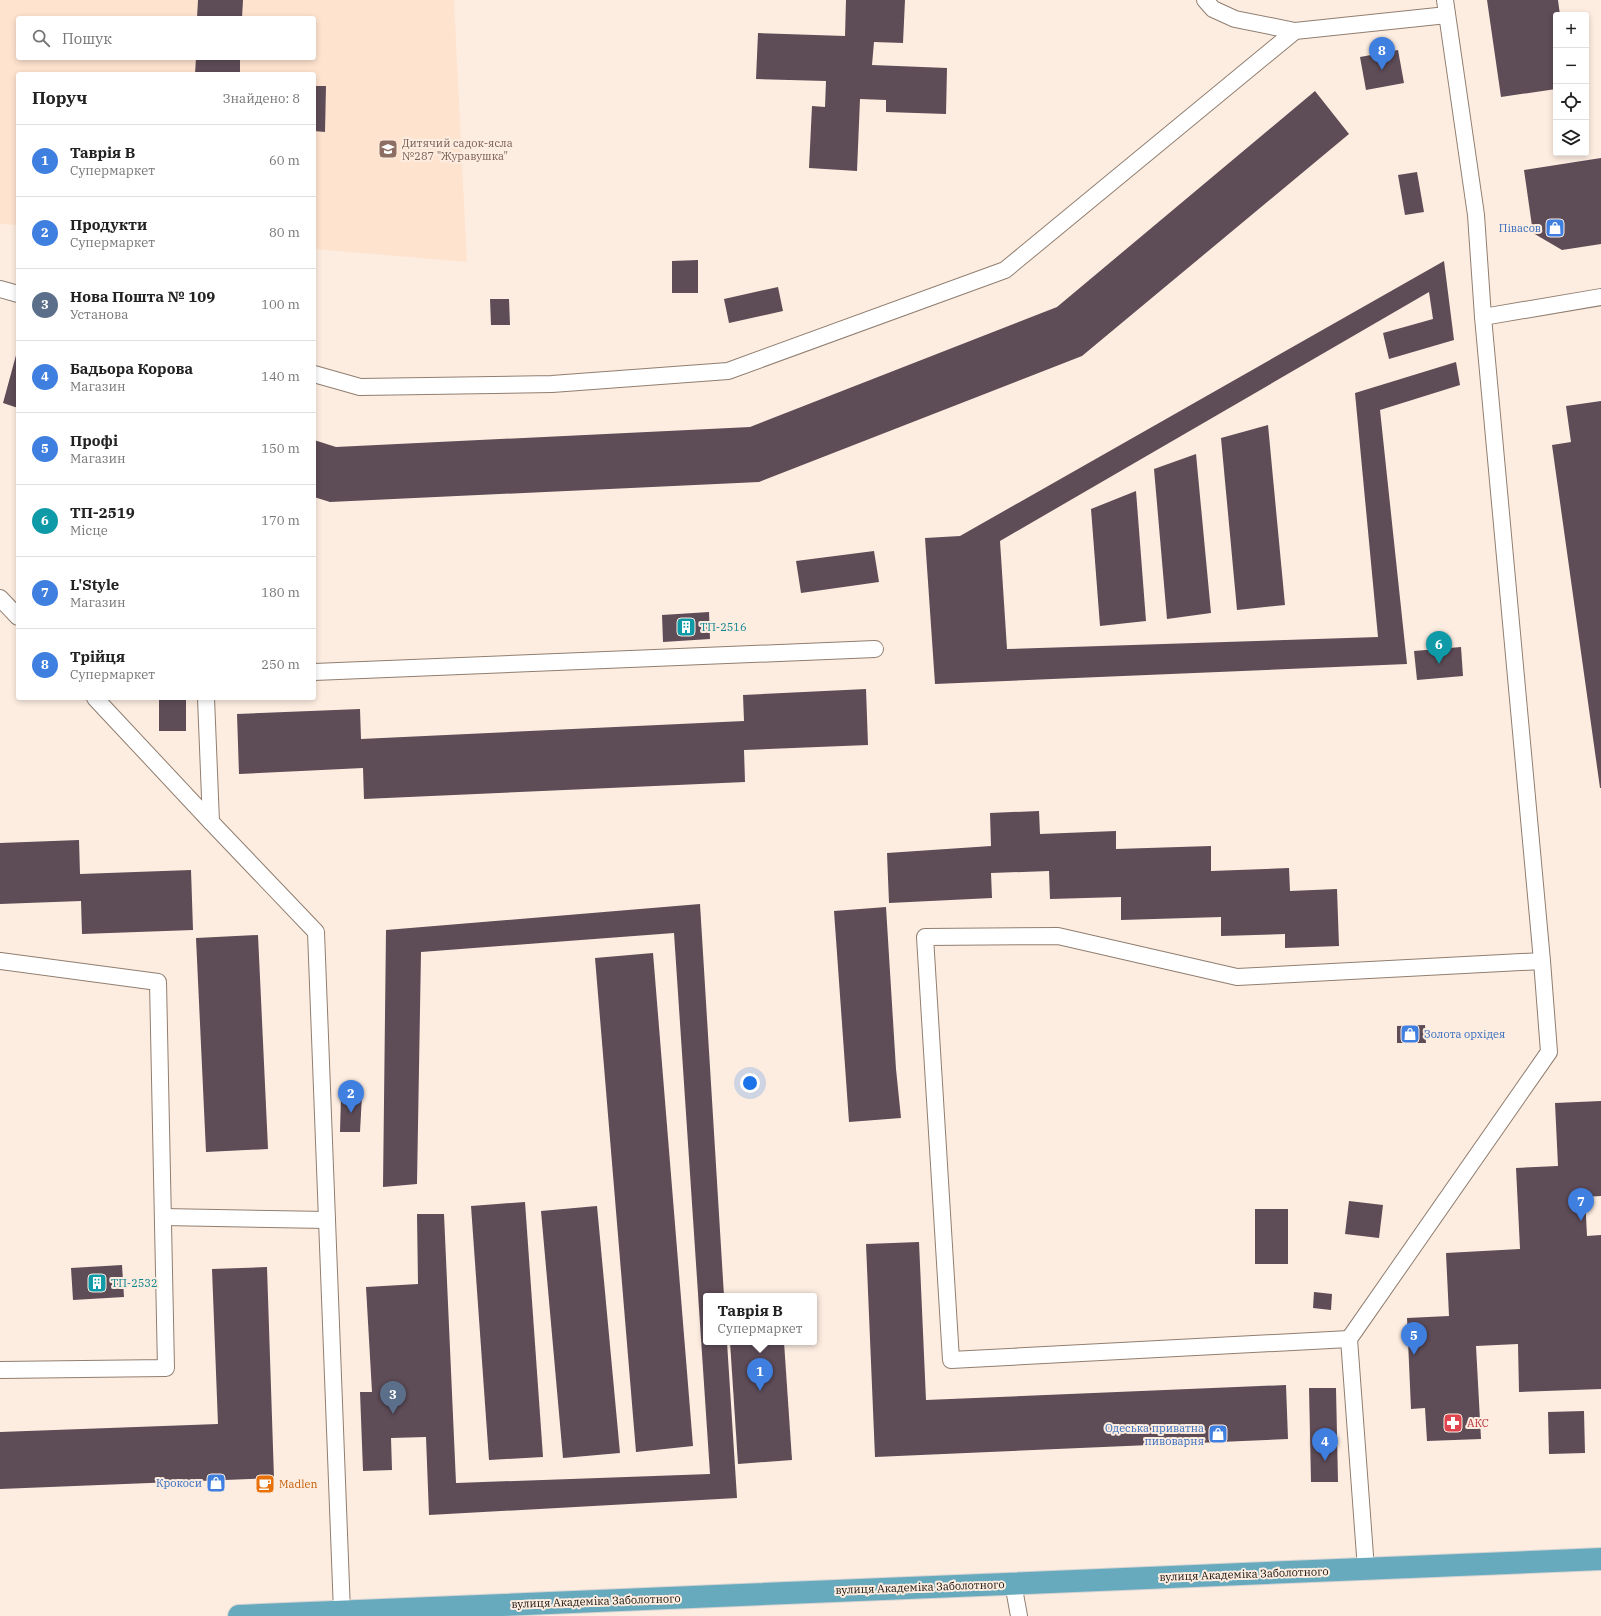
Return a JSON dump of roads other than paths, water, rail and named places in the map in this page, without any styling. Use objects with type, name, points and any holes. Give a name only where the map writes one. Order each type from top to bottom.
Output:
[{"type":"highway","name":"вулиця Академіка Заболотного","points":[[239,1616],[1013,1582],[1601,1559]]},
{"type":"lane","points":[[1205,0],[1213,10],[1235,19],[1296,31],[1446,8],[1476,215],[1483,317],[1549,1052],[1349,1339],[1366,1569]]},
{"type":"lane","points":[[316,375],[360,387],[552,384],[728,371],[1005,270],[1296,31]]},
{"type":"lane","points":[[0,289],[16,293]]},
{"type":"lane","points":[[1483,317],[1601,296]]},
{"type":"lane","points":[[0,598],[16,615]]},
{"type":"lane","points":[[316,672],[875,649]]},
{"type":"lane","points":[[97,700],[316,932],[342,1612]]},
{"type":"lane","points":[[206,700],[211,822]]},
{"type":"lane","points":[[1349,1339],[951,1360],[925,937],[1058,936],[1237,977],[1542,961]]},
{"type":"lane","points":[[0,961],[158,982],[166,1368],[0,1370]]},
{"type":"lane","points":[[163,1217],[327,1220]]},
{"type":"lane","points":[[1013,1582],[1019,1616]]},
{"type":"place","name":"Трійця","points":[[1382,70]]},
{"type":"place","name":"Дитячий садок-ясла №287 \"Журавушка\"","points":[[388,149]]},
{"type":"place","name":"Півасов","points":[[1555,228]]},
{"type":"place","name":"ТП-2516","points":[[686,627]]},
{"type":"place","name":"ТП-2519","points":[[1439,664]]},
{"type":"place","name":"Золота орхідея","points":[[1410,1034]]},
{"type":"place","name":"Продукти","points":[[351,1113]]},
{"type":"place","name":"L'Style","points":[[1581,1221]]},
{"type":"place","name":"ТП-2532","points":[[97,1283]]},
{"type":"place","name":"Профі","points":[[1414,1355]]},
{"type":"place","name":"Таврія В","points":[[760,1391]]},
{"type":"place","name":"Нова Пошта № 109","points":[[393,1414]]},
{"type":"place","name":"АКС","points":[[1453,1423]]},
{"type":"place","name":"Одеська приватна пивоварня","points":[[1218,1434]]},
{"type":"place","name":"Бадьора Корова","points":[[1325,1461]]},
{"type":"place","name":"Крокоси","points":[[216,1483]]},
{"type":"place","name":"Madlen","points":[[265,1484]]}]
